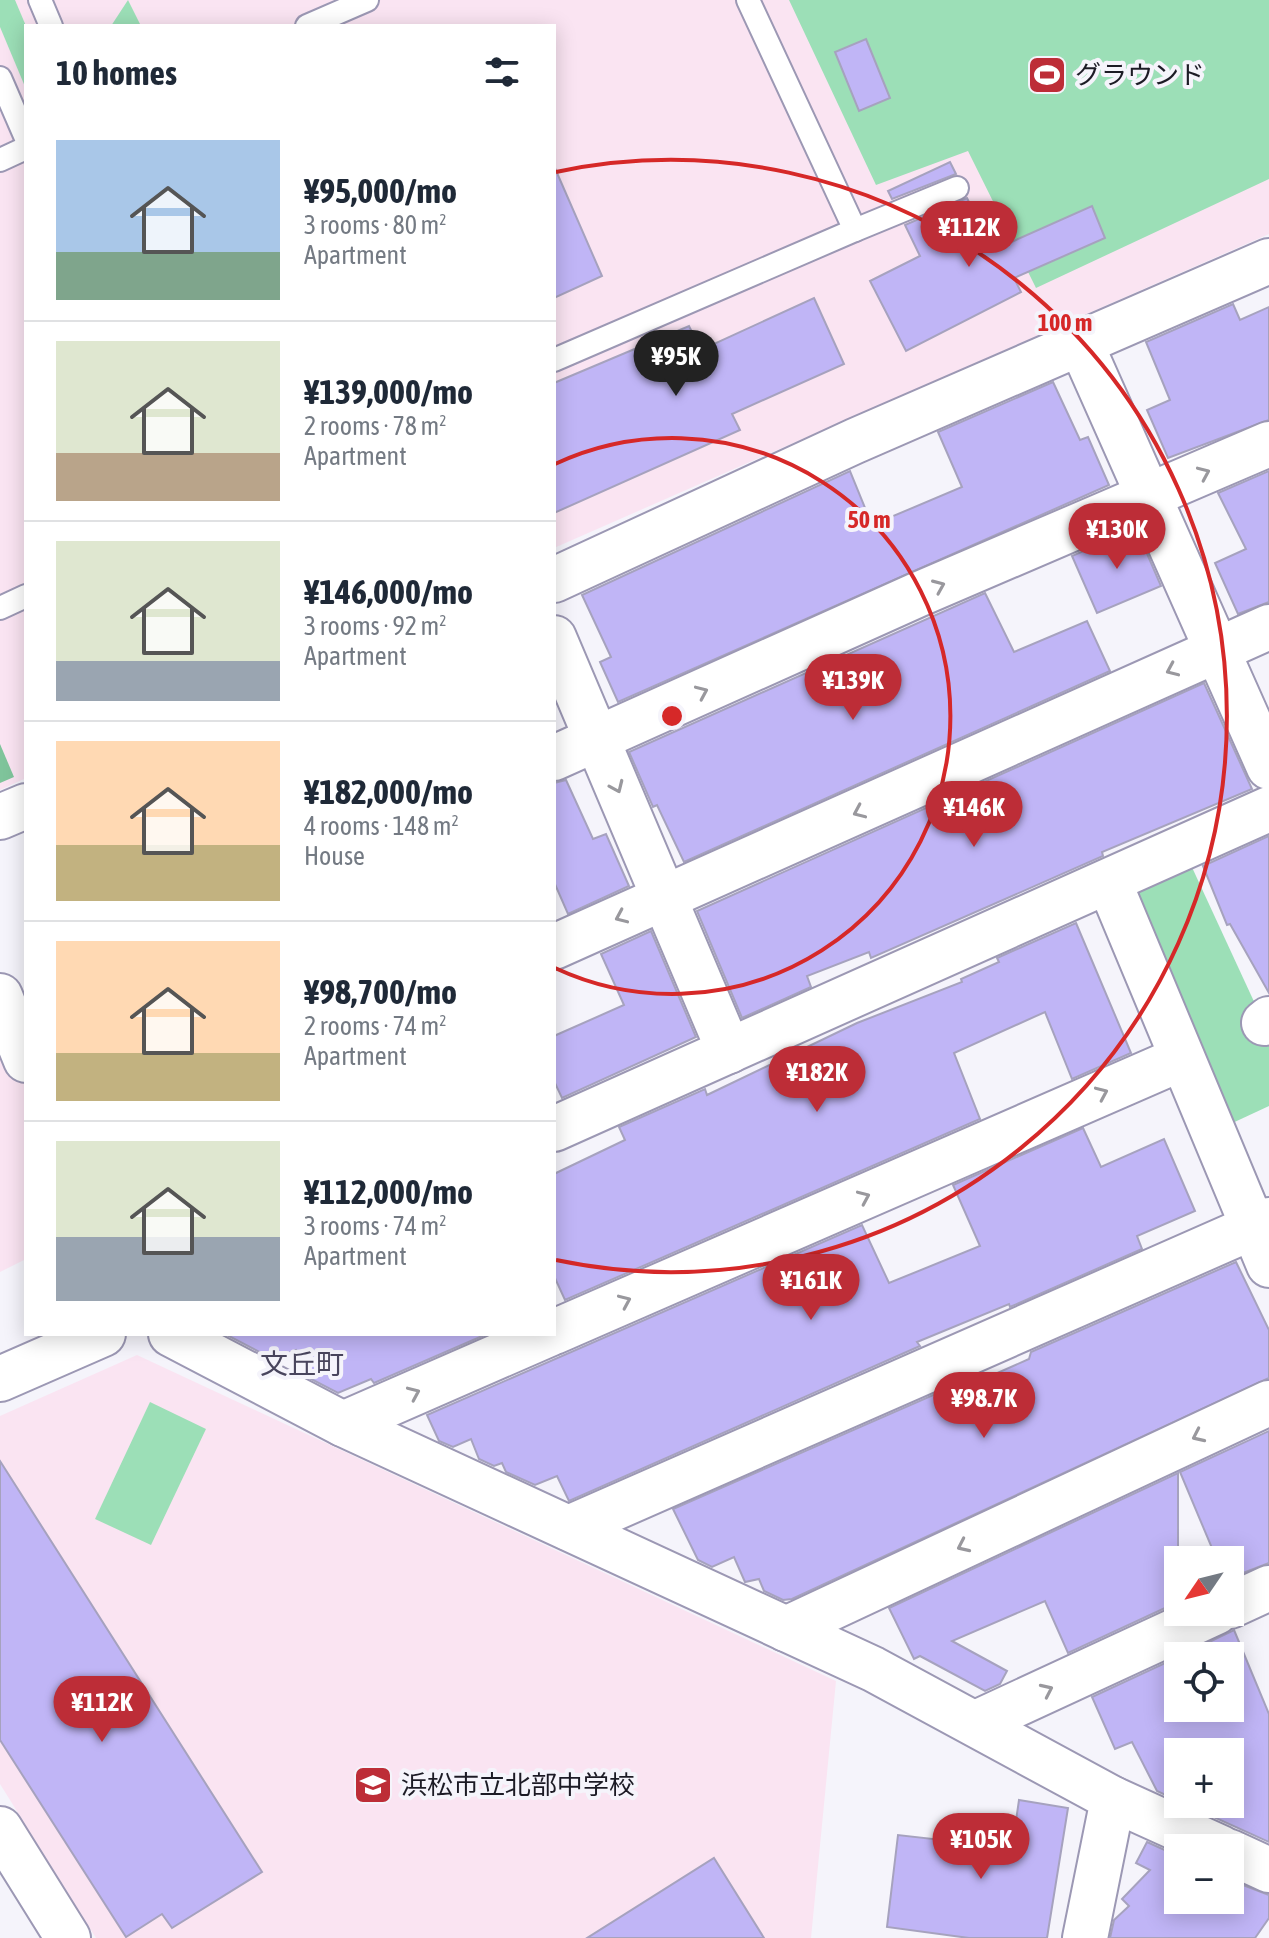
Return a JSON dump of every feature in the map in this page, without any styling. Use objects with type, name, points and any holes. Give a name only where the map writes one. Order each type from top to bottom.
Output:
[{"type":"street","points":[[556,579],[1080,342],[1269,261]]},
{"type":"street","points":[[1080,342],[1152,497],[1269,767]]},
{"type":"street","points":[[556,757],[917,595],[1152,497],[1269,444]]},
{"type":"street","points":[[556,946],[1269,627]]},
{"type":"street","points":[[556,643],[729,1051]]},
{"type":"street","points":[[0,817],[24,807]]},
{"type":"street","points":[[556,1128],[1269,809]]},
{"type":"street","points":[[569,1528],[1264,1238],[1180,1059],[1109,882]]},
{"type":"street","points":[[10,998],[24,1052]]},
{"type":"street","points":[[556,1331],[1180,1059]]},
{"type":"street","points":[[0,1379],[98,1336]]},
{"type":"street","points":[[175,1336],[343,1424],[786,1629],[976,1723],[1113,1799],[1190,1834]]},
{"type":"street","points":[[343,1424],[544,1336]]},
{"type":"street","points":[[786,1629],[1269,1403]]},
{"type":"street","points":[[1244,1600],[1269,1588]]},
{"type":"street","points":[[976,1723],[1186,1626]]},
{"type":"street","points":[[1085,1938],[1113,1799]]},
{"type":"street","points":[[0,1829],[68,1938]]},
{"type":"street","points":[[1244,1858],[1269,1870]]},
{"type":"lane","points":[[40,0],[50,24]]},
{"type":"lane","points":[[312,24],[367,0]]},
{"type":"lane","points":[[748,0],[855,230]]},
{"type":"lane","points":[[0,78],[24,133]]},
{"type":"lane","points":[[0,160],[24,149]]},
{"type":"lane","points":[[556,359],[957,188]]},
{"type":"lane","points":[[0,608],[24,597]]},
{"type":"shaded area","points":[[0,0],[1269,0],[1269,234],[556,547],[556,24],[24,24],[24,779],[0,790]]},
{"type":"shaded area","points":[[0,1024],[24,1082],[24,1260],[0,1272]]},
{"type":"shaded area","points":[[137,1355],[836,1681],[811,1938],[96,1938],[0,1784],[0,1416]]},
{"type":"green space","points":[[0,0],[15,0],[25,24],[24,84],[0,27]]},
{"type":"green space","points":[[128,0],[140,24],[112,24]]},
{"type":"green space","name":"グラウンド","points":[[789,0],[1269,0],[1269,179],[1036,288],[968,151],[876,185]]},
{"type":"green space","points":[[0,744],[14,777],[0,783]]},
{"type":"green space","points":[[1190,863],[1269,1034],[1269,1106],[1226,1126],[1125,897]]},
{"type":"green space","points":[[150,1402],[206,1429],[151,1545],[95,1519]]},
{"type":"building","points":[[866,39],[890,98],[859,111],[835,52]]},
{"type":"building","points":[[950,162],[956,174],[892,199],[888,191]]},
{"type":"building","points":[[556,171],[602,276],[556,297]]},
{"type":"building","points":[[967,198],[980,225],[985,222],[998,248],[1092,206],[1105,238],[1014,278],[1021,292],[906,351],[870,281],[920,256],[905,225]]},
{"type":"building","points":[[814,298],[844,364],[732,414],[740,430],[556,512],[556,382],[689,326],[701,350]]},
{"type":"building","points":[[1233,304],[1240,320],[1269,307],[1269,420],[1168,458],[1147,410],[1170,400],[1146,342]]},
{"type":"building","points":[[1053,382],[1080,440],[1088,437],[1109,485],[618,702],[600,662],[611,657],[582,595],[850,471],[872,525],[962,487],[938,432]]},
{"type":"building","points":[[1269,471],[1269,602],[1238,614],[1215,563],[1246,549],[1218,493]]},
{"type":"building","points":[[1136,528],[1161,586],[1097,613],[1072,556]]},
{"type":"building","points":[[985,593],[1014,652],[1087,621],[1110,671],[684,862],[657,805],[653,807],[629,752]]},
{"type":"building","points":[[1204,683],[1252,789],[1102,852],[1103,856],[871,958],[869,952],[807,976],[811,987],[742,1018],[697,911]]},
{"type":"building","points":[[566,780],[593,839],[606,834],[629,886],[568,914],[556,887],[556,782]]},
{"type":"building","points":[[1269,836],[1269,993],[1230,924],[1227,925],[1203,866]]},
{"type":"building","points":[[1076,923],[1131,1053],[1072,1079],[1045,1012],[954,1053],[980,1119],[565,1300],[556,1280],[556,1173],[625,1140],[619,1127],[705,1089],[707,1095],[857,1023],[962,982],[961,979],[999,962],[997,958]]},
{"type":"building","points":[[651,931],[696,1037],[562,1098],[556,1085],[556,1035],[624,1005],[601,954]]},
{"type":"building","points":[[1083,1128],[1101,1167],[1164,1139],[1195,1211],[1137,1236],[1142,1249],[1010,1307],[1009,1304],[917,1342],[920,1346],[569,1501],[557,1476],[535,1485],[506,1472],[502,1463],[494,1466],[479,1459],[471,1439],[453,1447],[439,1441],[427,1415],[862,1225],[889,1283],[980,1246],[953,1185]]},
{"type":"building","points":[[1236,1262],[1269,1330],[1269,1378],[792,1599],[783,1600],[764,1591],[759,1579],[745,1582],[734,1557],[712,1567],[698,1560],[673,1509],[940,1392],[943,1397],[1029,1359],[1031,1352]]},
{"type":"building","points":[[229,1336],[482,1336],[374,1383],[371,1379],[338,1393],[309,1378],[296,1350],[273,1359]]},
{"type":"building","points":[[1269,1431],[1269,1563],[1244,1573],[1244,1546],[1211,1546],[1180,1472]]},
{"type":"building","points":[[0,1461],[262,1872],[172,1928],[162,1914],[126,1937],[0,1740]]},
{"type":"building","points":[[1178,1473],[1178,1546],[1164,1546],[1164,1608],[1068,1653],[1045,1601],[952,1641],[1007,1671],[1000,1684],[985,1691],[920,1656],[914,1659],[889,1608]]},
{"type":"building","points":[[1234,1630],[1239,1642],[1209,1642]]},
{"type":"building","points":[[1244,1654],[1269,1714],[1269,1842],[1216,1818],[1244,1818],[1244,1738],[1164,1738],[1164,1794],[1157,1791],[1132,1742],[1115,1749],[1092,1697],[1164,1664],[1164,1722],[1244,1722]]},
{"type":"building","points":[[1019,1800],[1068,1808],[1047,1938],[969,1938],[887,1927],[898,1835],[1012,1848]]},
{"type":"building","points":[[1147,1842],[1164,1850],[1164,1914],[1244,1914],[1244,1885],[1269,1895],[1269,1918],[1255,1938],[1110,1938],[1114,1920],[1129,1906],[1122,1899],[1150,1870],[1136,1863]]},
{"type":"building","points":[[714,1858],[764,1938],[587,1938]]},
{"type":"place","name":"グラウンド","points":[[1047,75]]},
{"type":"place","name":"浜松市立北部中学校","points":[[373,1785]]},
{"type":"district","name":"文丘町","points":[[302,1364]]}]
